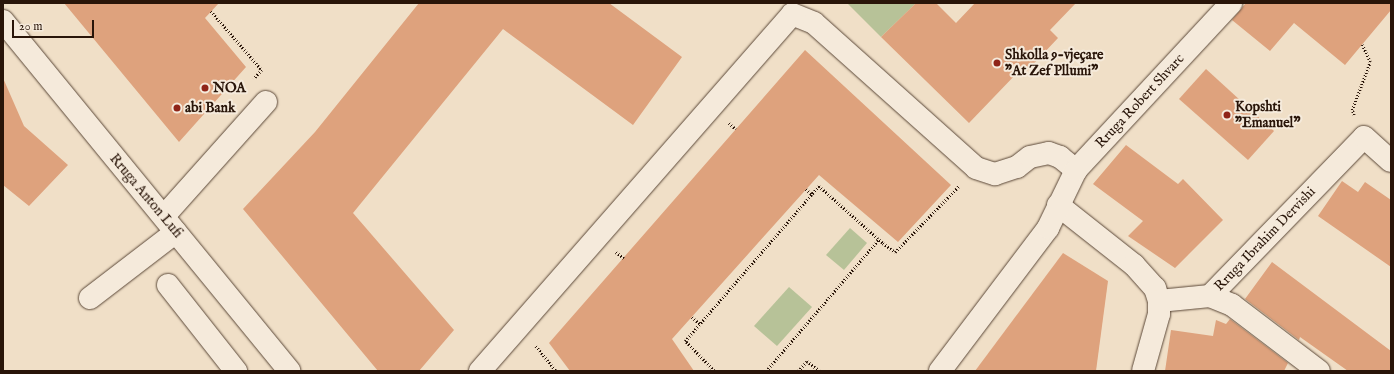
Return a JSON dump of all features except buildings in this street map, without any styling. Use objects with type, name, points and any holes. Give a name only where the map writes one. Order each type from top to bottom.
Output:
[{"type":"street","name":"Rruga Robert Shvarc","points":[[940,371],[1048,228],[1076,170],[1231,3]]},
{"type":"street","points":[[480,371],[792,14],[814,23],[976,168],[995,174],[1017,167],[1030,157],[1049,153],[1060,157],[1076,170]]},
{"type":"street","name":"Rruga Anton Lufi","points":[[3,21],[290,371]]},
{"type":"street","points":[[90,298],[170,224],[266,102]]},
{"type":"street","name":"Rruga Ibrahim Dervishi","points":[[1159,301],[1210,296],[1364,137],[1391,161]]},
{"type":"street","points":[[1058,205],[1146,276],[1155,288],[1159,301],[1159,314],[1143,371]]},
{"type":"street","points":[[168,285],[236,371]]},
{"type":"street","points":[[1210,296],[1232,305],[1319,371]]},
{"type":"path","points":[[211,11],[262,70]]},
{"type":"path","points":[[1352,110],[1370,62],[1362,45]]},
{"type":"path","points":[[766,371],[878,239],[894,252],[976,168]]},
{"type":"path","points":[[714,371],[685,341],[813,195],[819,186],[883,243]]},
{"type":"path","points":[[806,189],[813,195]]},
{"type":"path","points":[[692,317],[700,324]]},
{"type":"path","points":[[520,325],[556,371]]},
{"type":"path","points":[[798,371],[807,361],[820,371]]},
{"type":"green space","points":[[847,3],[916,3],[881,37]]},
{"type":"green space","points":[[850,228],[867,243],[844,270],[826,255]]},
{"type":"green space","points":[[789,287],[812,307],[777,346],[754,326]]},
{"type":"place","name":"Shkolla 9-vjeçare \"At Zef Pllumi\"","points":[[997,63]]},
{"type":"place","name":"NOA","points":[[205,88]]},
{"type":"place","name":"abi Bank","points":[[177,108]]},
{"type":"place","name":"Kopshti \"Emanuel\"","points":[[1227,115]]}]
